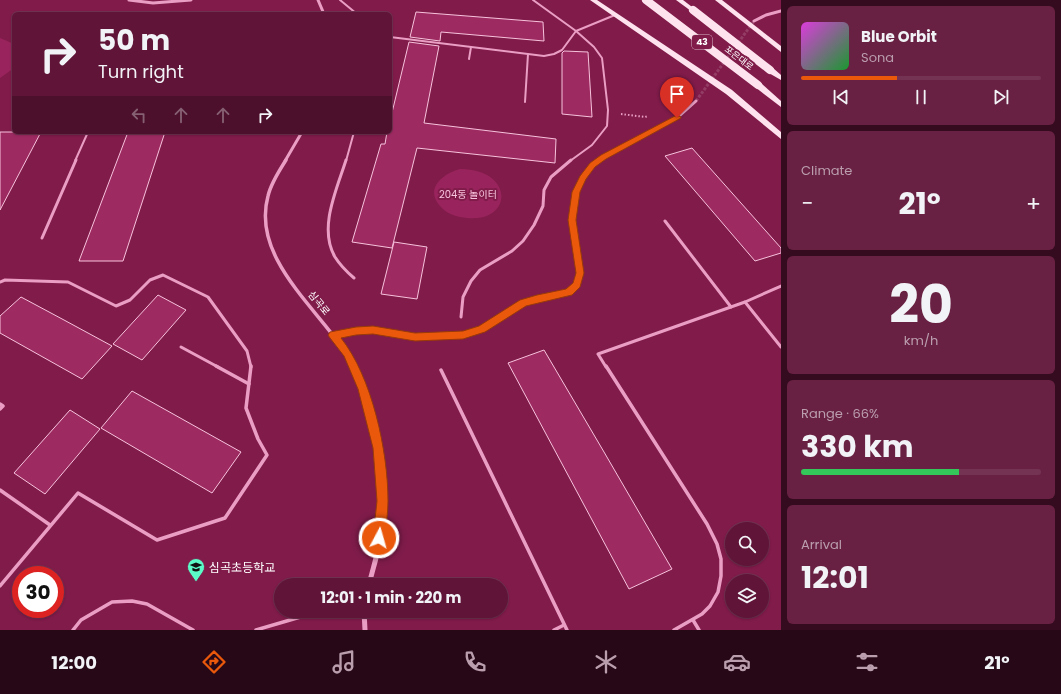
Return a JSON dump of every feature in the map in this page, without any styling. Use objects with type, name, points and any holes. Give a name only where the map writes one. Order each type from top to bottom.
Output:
[{"type":"main road","points":[[593,0],[729,92],[781,136]]},
{"type":"main road","name":"포은대로","points":[[646,0],[758,85],[781,105]]},
{"type":"main road","name":"포은대로","points":[[679,0],[781,78]]},
{"type":"main road","points":[[718,0],[779,48]]},
{"type":"street","points":[[129,0],[153,3],[190,0]]},
{"type":"street","points":[[318,0],[323,12]]},
{"type":"street","points":[[754,21],[766,15],[781,11]]},
{"type":"street","points":[[333,335],[373,330],[415,337],[463,335],[482,329],[523,303],[537,298],[569,292],[577,285],[580,273],[572,220],[576,192],[582,178],[593,165],[604,157],[677,118],[696,101]]},
{"type":"street","name":"심곡로","points":[[301,134],[279,171],[268,197],[266,218],[269,241],[281,267],[303,298],[347,353],[363,389],[378,448],[383,501],[378,550],[371,578]]},
{"type":"street","points":[[364,618],[365,630]]},
{"type":"lane","points":[[340,0],[355,12]]},
{"type":"lane","points":[[461,316],[463,297],[471,281],[480,270],[512,251],[523,241],[534,225],[543,206],[544,190],[551,177],[592,145],[607,126],[608,113],[606,78],[602,58],[594,47],[576,31],[533,0]]},
{"type":"lane","points":[[392,37],[544,56],[554,54],[562,50],[576,31],[615,15]]},
{"type":"lane","points":[[469,59],[471,47]]},
{"type":"lane","points":[[525,102],[528,54]]},
{"type":"lane","points":[[42,238],[87,134]]},
{"type":"lane","points":[[353,134],[329,213],[328,230],[329,242],[334,254],[342,268],[354,278]]},
{"type":"lane","points":[[665,221],[731,307]]},
{"type":"lane","points":[[0,282],[5,280],[68,282],[116,306],[130,300],[150,280],[163,276],[208,297],[247,351],[251,368],[246,408],[258,439],[267,455],[224,518],[157,540],[78,493],[0,586]]},
{"type":"lane","points":[[674,630],[693,620],[710,607],[720,587],[721,566],[717,544],[598,354],[745,302],[781,286]]},
{"type":"lane","points":[[745,302],[781,347]]},
{"type":"lane","points":[[182,348],[249,384]]},
{"type":"lane","points":[[441,370],[567,630]]},
{"type":"lane","points":[[0,404],[3,406],[0,410]]},
{"type":"lane","points":[[0,490],[50,525]]},
{"type":"lane","points":[[73,630],[80,620],[112,602],[132,601],[147,604],[193,630]]},
{"type":"lane","points":[[256,630],[297,618]]},
{"type":"lane","points":[[693,620],[699,630]]},
{"type":"lane","points":[[554,630],[564,625]]},
{"type":"path","points":[[608,113],[645,117],[652,114]]},
{"type":"green space","points":[[0,38],[12,43],[12,69],[0,78]]},
{"type":"green space","name":"204동 놀이터","points":[[460,169],[478,171],[491,177],[499,186],[501,195],[500,205],[493,212],[482,217],[467,218],[454,215],[442,208],[434,195],[437,184],[441,179],[453,171]]},
{"type":"building","points":[[416,12],[543,22],[544,41],[441,32],[440,41],[410,37]]},
{"type":"building","points":[[409,42],[439,46],[424,123],[556,139],[555,163],[417,148],[392,248],[352,242],[381,144],[385,144],[387,134],[392,134],[392,113]]},
{"type":"building","points":[[564,51],[588,52],[592,117],[562,114],[562,53]]},
{"type":"building","points":[[0,132],[12,132],[12,134],[40,134],[0,210]]},
{"type":"building","points":[[127,134],[164,134],[123,261],[79,261]]},
{"type":"building","points":[[692,148],[781,248],[781,253],[755,261],[665,156]]},
{"type":"building","points":[[394,242],[427,247],[417,299],[381,294]]},
{"type":"building","points":[[158,295],[186,310],[142,360],[113,344]]},
{"type":"building","points":[[21,297],[112,346],[82,379],[0,333],[0,316]]},
{"type":"building","points":[[544,350],[672,569],[629,589],[508,363]]},
{"type":"building","points":[[132,391],[241,452],[212,493],[101,428]]},
{"type":"building","points":[[70,410],[100,429],[45,494],[14,473]]},
{"type":"tunnel","points":[[696,101],[754,21]]},
{"type":"place","name":"심곡초등학교","points":[[196,582]]},
{"type":"route","points":[[379,538],[383,501],[378,448],[363,389],[347,353],[333,335],[373,330],[394,335],[415,337],[463,335],[482,329],[523,303],[537,298],[558,296],[569,292],[577,285],[580,273],[572,220],[576,192],[582,178],[593,165],[604,157],[677,118]]}]
